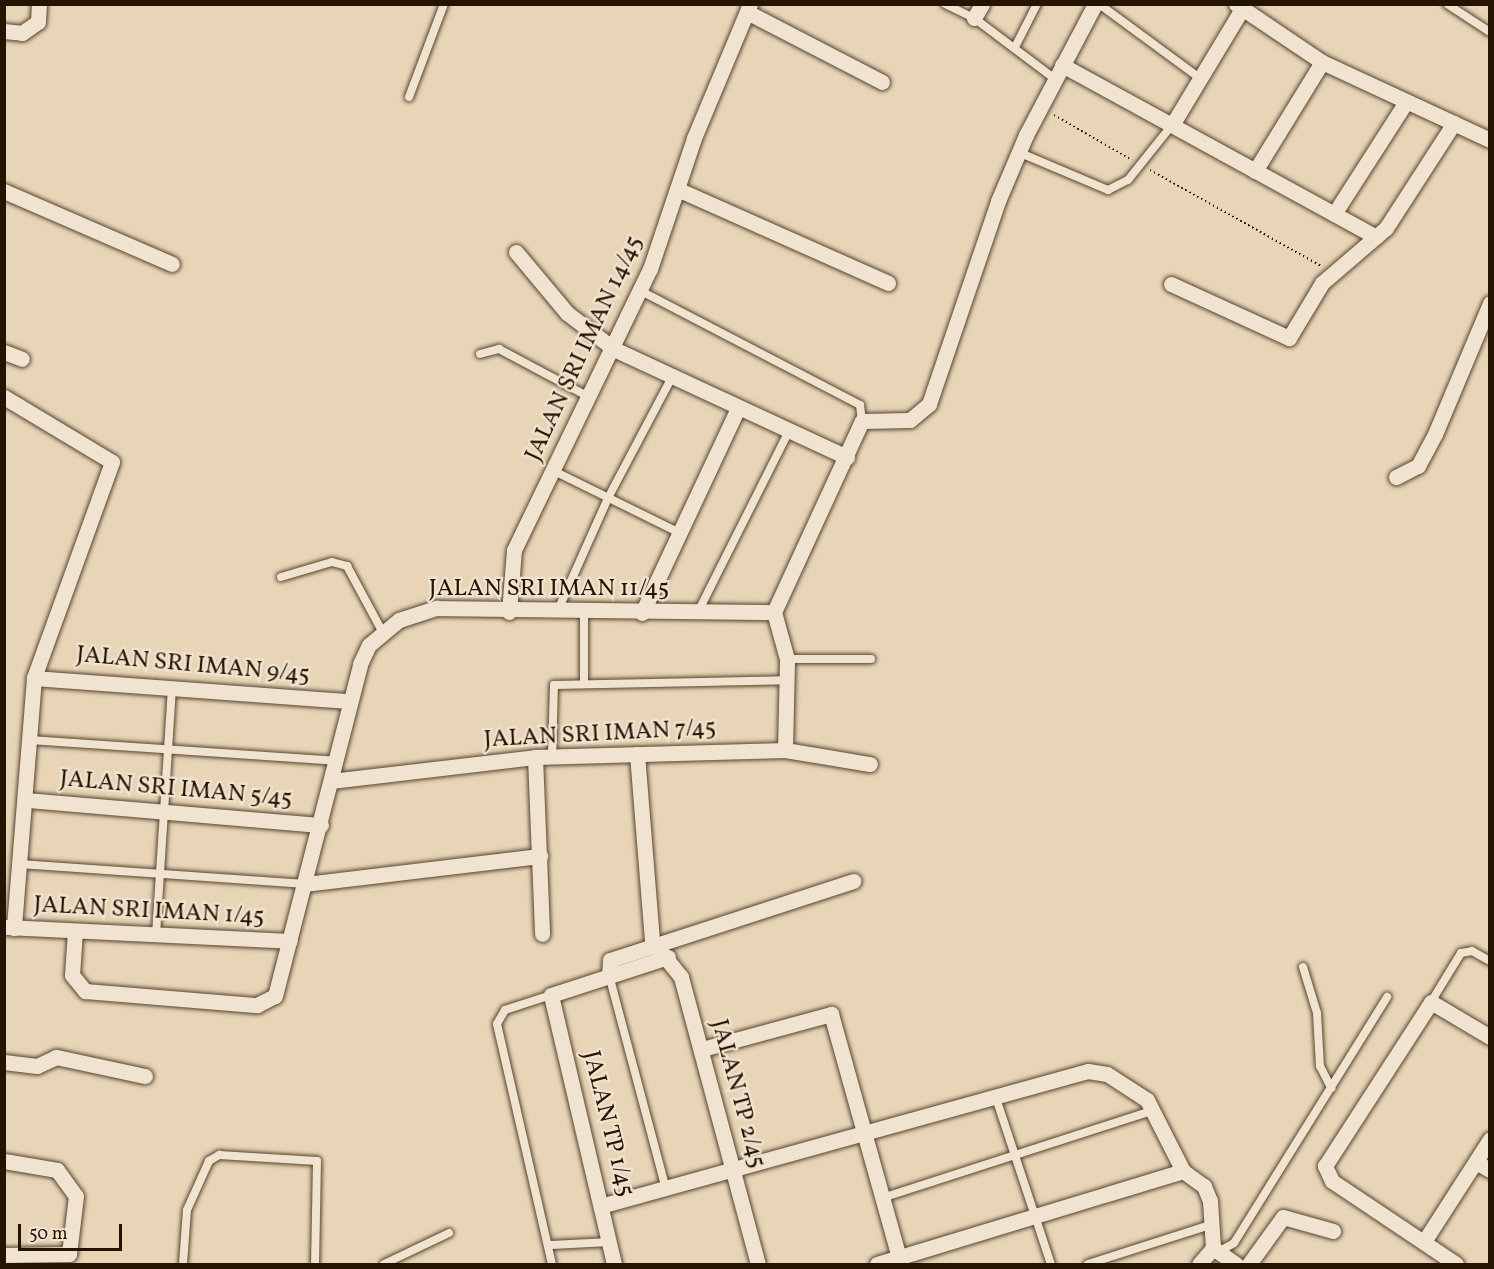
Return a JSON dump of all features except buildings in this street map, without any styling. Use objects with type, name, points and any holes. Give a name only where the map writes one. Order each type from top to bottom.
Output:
[{"type":"street","points":[[4,31],[22,33],[38,22],[39,4]]},
{"type":"street","points":[[785,750],[787,659],[774,612],[862,421],[910,420],[929,404],[1018,152],[1062,65],[1097,4]]},
{"type":"street","points":[[1172,125],[1239,7],[1322,62],[1490,140]]},
{"type":"street","points":[[749,8],[882,82]]},
{"type":"street","name":"JALAN SRI IMAN 14/45","points":[[509,612],[514,550],[641,291],[677,189],[749,8]]},
{"type":"street","points":[[1255,171],[1322,62]]},
{"type":"street","points":[[1062,65],[1376,237]]},
{"type":"street","points":[[1334,214],[1406,102]]},
{"type":"street","points":[[1171,284],[1287,339],[1322,283],[1336,274],[1376,237],[1454,123]]},
{"type":"street","points":[[677,189],[888,283]]},
{"type":"street","points":[[4,191],[172,264]]},
{"type":"street","points":[[516,252],[567,313],[614,349],[847,457]]},
{"type":"street","points":[[1396,477],[1418,466],[1435,434],[1490,303]]},
{"type":"street","points":[[4,352],[22,359]]},
{"type":"street","points":[[4,397],[112,462],[34,678],[27,800],[20,864],[9,928]]},
{"type":"street","points":[[642,613],[738,408]]},
{"type":"street","name":"JALAN SRI IMAN 11/45","points":[[382,631],[437,608],[509,612],[774,612]]},
{"type":"street","points":[[75,931],[72,975],[85,991],[257,1005],[274,996],[321,825],[348,701],[369,645],[382,631]]},
{"type":"street","name":"JALAN SRI IMAN 9/45","points":[[34,678],[348,701]]},
{"type":"street","name":"JALAN SRI IMAN 7/45","points":[[331,781],[552,756],[785,750],[870,764]]},
{"type":"street","points":[[637,754],[654,945]]},
{"type":"street","points":[[535,757],[542,934]]},
{"type":"street","name":"JALAN SRI IMAN 5/45","points":[[27,800],[321,825]]},
{"type":"street","points":[[305,884],[540,856]]},
{"type":"street","points":[[609,975],[610,960],[853,881]]},
{"type":"street","name":"JALAN SRI IMAN 1/45","points":[[9,928],[290,941]]},
{"type":"street","name":"JALAN TP 2/45","points":[[654,945],[669,957],[681,977],[758,1264]]},
{"type":"street","points":[[551,995],[669,957]]},
{"type":"street","name":"JALAN TP 1/45","points":[[551,995],[613,1242],[614,1264]]},
{"type":"street","points":[[1456,1264],[1425,1240],[1332,1181],[1325,1167],[1431,1002],[1490,1037]]},
{"type":"street","points":[[702,1049],[831,1014],[900,1261]]},
{"type":"street","points":[[4,1062],[38,1066],[56,1057],[145,1076]]},
{"type":"street","points":[[604,1205],[865,1137],[1093,1071],[1129,1086],[1154,1110],[1183,1171],[1207,1191],[1214,1224],[1216,1250]]},
{"type":"street","points":[[1425,1240],[1483,1166],[1490,1139]]},
{"type":"street","points":[[4,1161],[57,1170],[76,1196],[69,1254],[4,1255]]},
{"type":"street","points":[[877,1264],[900,1261],[1035,1216],[1183,1171]]},
{"type":"street","points":[[1249,1264],[1283,1217],[1333,1231]]},
{"type":"street","points":[[1199,1264],[1216,1250]]},
{"type":"street","points":[[1216,1250],[1236,1264]]},
{"type":"lane","points":[[409,97],[444,4]]},
{"type":"lane","points":[[945,4],[978,11],[1015,47],[1055,79]]},
{"type":"lane","points":[[1015,47],[1037,4]]},
{"type":"lane","points":[[1097,4],[1200,79]]},
{"type":"lane","points":[[1447,4],[1490,32]]},
{"type":"lane","points":[[1018,152],[1101,189],[1122,185],[1142,166],[1172,125]]},
{"type":"lane","points":[[641,291],[860,405],[862,421]]},
{"type":"lane","points":[[480,354],[499,349],[590,398]]},
{"type":"lane","points":[[556,612],[608,498],[672,377]]},
{"type":"lane","points":[[698,613],[789,431]]},
{"type":"lane","points":[[554,471],[680,533]]},
{"type":"lane","points":[[281,577],[339,562],[352,572],[382,631]]},
{"type":"lane","points":[[584,612],[585,684]]},
{"type":"lane","points":[[787,659],[871,659]]},
{"type":"lane","points":[[552,756],[552,687],[585,684],[786,680]]},
{"type":"lane","points":[[156,934],[172,687]]},
{"type":"lane","points":[[30,740],[335,761]]},
{"type":"lane","points":[[20,864],[159,870],[305,884]]},
{"type":"lane","points":[[1431,1002],[1461,953],[1472,951],[1490,961]]},
{"type":"lane","points":[[1303,967],[1317,1013],[1320,1066],[1330,1088]]},
{"type":"lane","points":[[609,975],[666,1189]]},
{"type":"lane","points":[[551,995],[505,1010],[497,1024],[551,1245],[552,1264]]},
{"type":"lane","points":[[1216,1250],[1234,1243],[1387,997]]},
{"type":"lane","points":[[996,1098],[1051,1264]]},
{"type":"lane","points":[[882,1198],[1154,1110]]},
{"type":"lane","points":[[183,1264],[187,1210],[209,1161],[219,1155],[317,1161],[315,1264]]},
{"type":"lane","points":[[1088,1264],[1214,1224]]},
{"type":"lane","points":[[384,1264],[449,1233]]},
{"type":"lane","points":[[551,1245],[613,1242]]},
{"type":"path","points":[[1040,107],[1336,274]]}]
